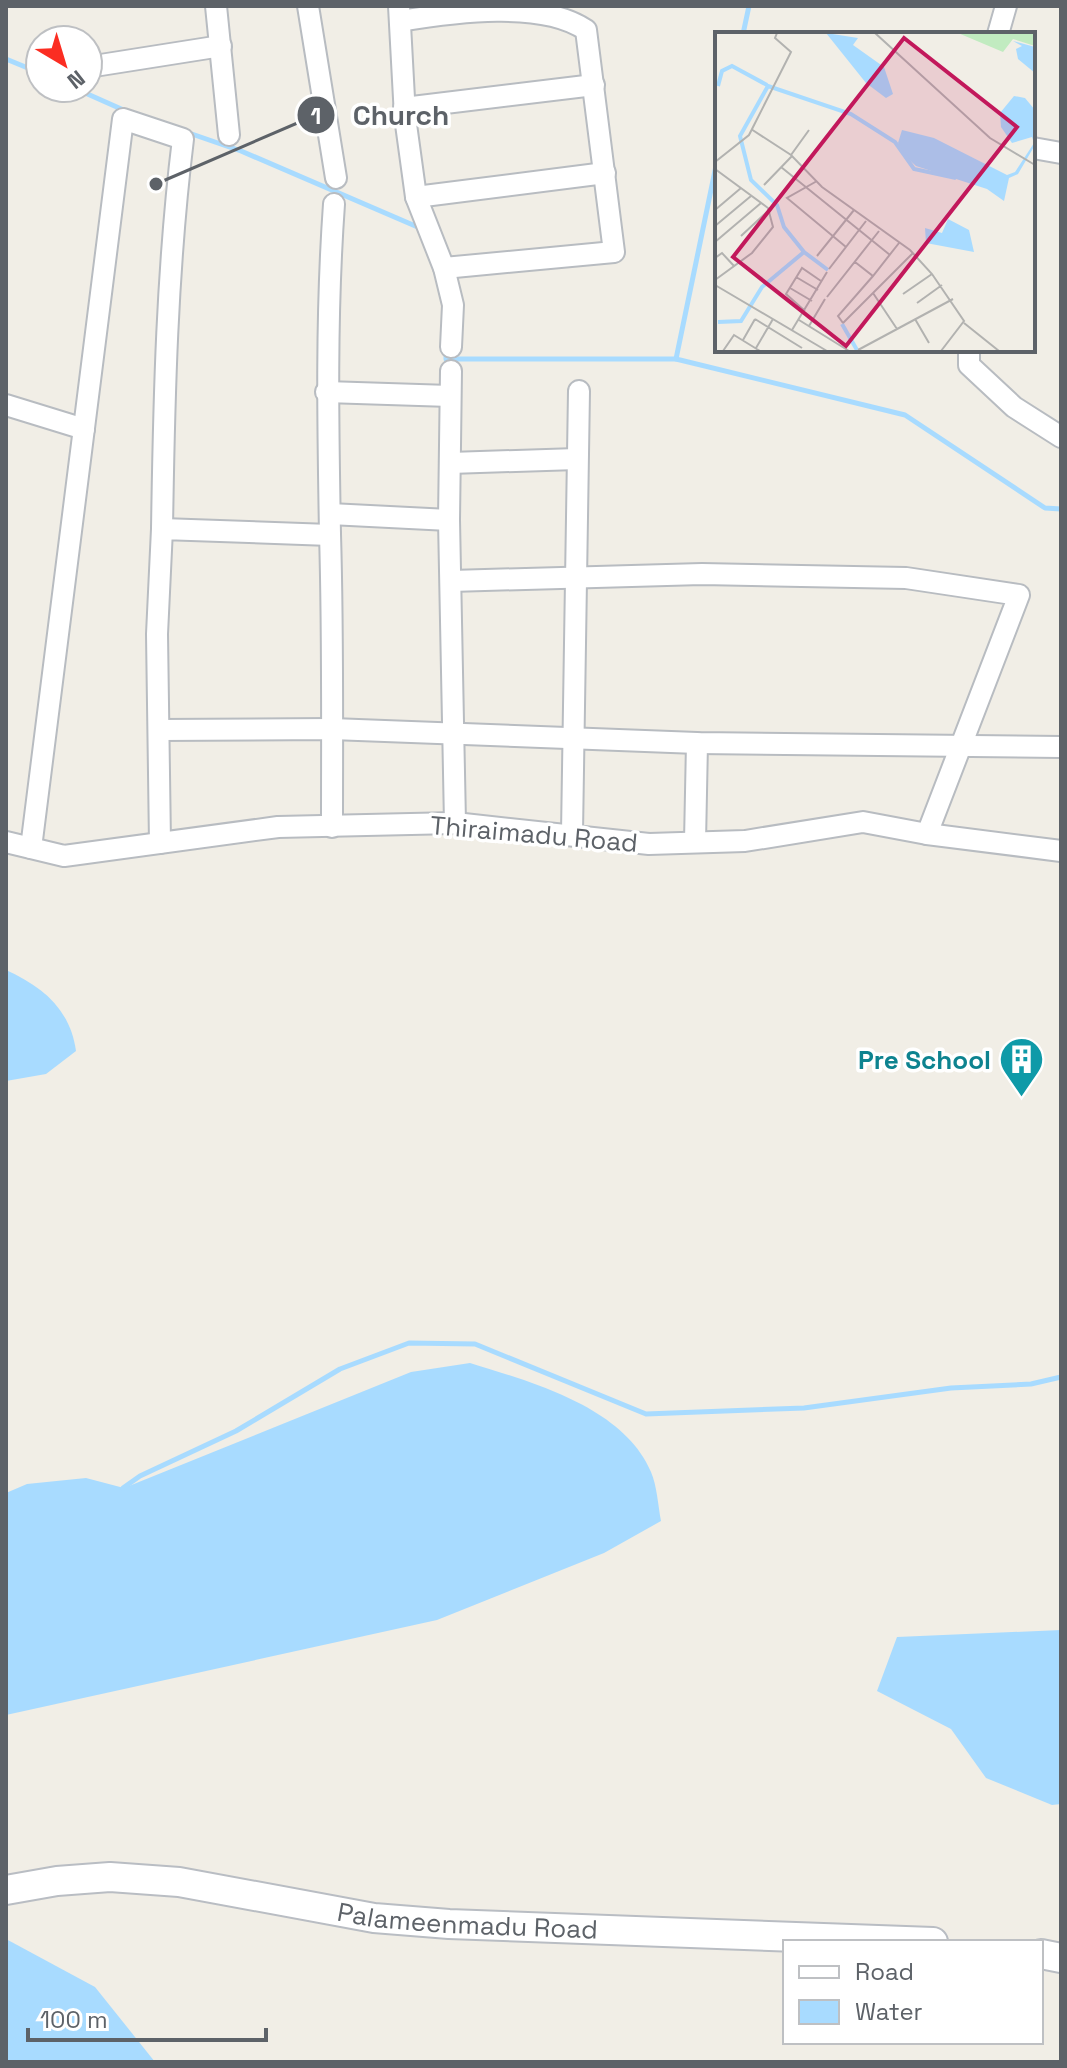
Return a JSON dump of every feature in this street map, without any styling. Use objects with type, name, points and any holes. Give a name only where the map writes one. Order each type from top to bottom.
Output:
[{"type":"street","points":[[216,6],[229,135]]},
{"type":"street","points":[[308,6],[336,178]]},
{"type":"street","points":[[444,268],[614,252],[586,30],[573,16],[532,6],[400,13],[404,108],[416,197],[444,268],[453,305],[451,347]]},
{"type":"street","points":[[999,32],[1006,6]]},
{"type":"street","points":[[104,64],[221,46]]},
{"type":"street","points":[[404,108],[594,85]]},
{"type":"street","points":[[31,848],[123,119],[183,139],[171,232],[164,369],[157,634],[160,843]]},
{"type":"street","points":[[1035,148],[1061,153]]},
{"type":"street","points":[[416,197],[605,173]]},
{"type":"street","points":[[332,827],[326,392],[327,295],[334,204]]},
{"type":"street","points":[[969,352],[969,365],[1014,407],[1061,437]]},
{"type":"street","points":[[451,371],[449,520],[455,823]]},
{"type":"street","points":[[572,833],[579,391]]},
{"type":"street","points":[[326,392],[450,396]]},
{"type":"street","points":[[6,405],[84,429]]},
{"type":"street","points":[[450,463],[577,459]]},
{"type":"street","points":[[162,529],[449,520]]},
{"type":"street","points":[[451,581],[702,574],[906,578],[1019,595],[927,834]]},
{"type":"street","points":[[159,730],[453,731],[697,743],[1061,747]]},
{"type":"street","points":[[695,842],[697,743]]},
{"type":"street","name":"Thiraimadu Road","points":[[6,842],[64,856],[278,827],[455,823],[572,833],[649,844],[745,841],[863,822],[927,834],[1061,851]]},
{"type":"street","name":"Palameenmadu Road","points":[[6,1890],[57,1881],[110,1877],[179,1882],[374,1918],[449,1924],[879,1940]]},
{"type":"water","points":[[6,970],[32,984],[53,1001],[73,1036],[76,1051],[46,1074],[6,1081]]},
{"type":"water","points":[[470,1363],[573,1400],[620,1430],[638,1449],[651,1472],[661,1521],[604,1553],[437,1620],[6,1715],[6,1493],[27,1484],[86,1478],[124,1488],[411,1372]]},
{"type":"water","points":[[1061,1630],[1061,1804],[1052,1805],[986,1778],[951,1729],[877,1691],[897,1637]]},
{"type":"water","points":[[6,1939],[95,1987],[155,2062],[6,2062]]},
{"type":"waterway","points":[[743,32],[749,6]]},
{"type":"waterway","points":[[6,59],[24,66]]},
{"type":"waterway","points":[[104,101],[128,112]]},
{"type":"waterway","points":[[186,132],[241,151],[420,228]]},
{"type":"waterway","points":[[715,171],[676,359],[905,415],[1045,508],[1061,509]]},
{"type":"waterway","points":[[446,349],[446,359],[676,359]]},
{"type":"waterway","points":[[123,1488],[140,1476],[236,1431],[340,1369],[409,1343],[475,1344],[646,1414],[804,1408],[951,1388],[1031,1384],[1061,1377]]},
{"type":"place","name":"Church","points":[[156,184]]},
{"type":"place","name":"Pre School","points":[[1022,1099]]}]
